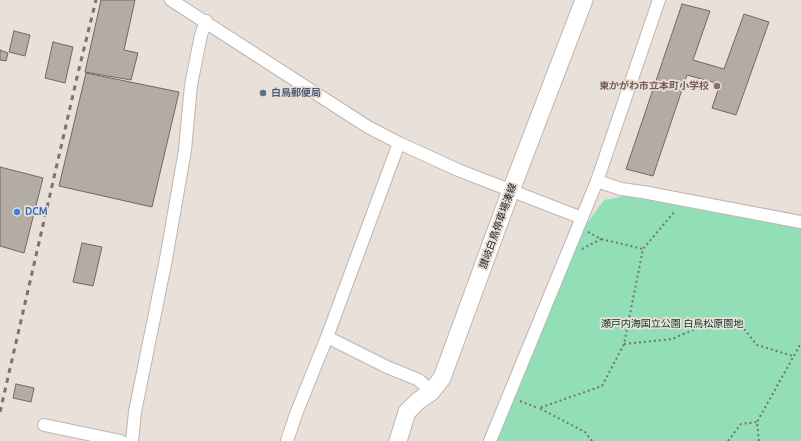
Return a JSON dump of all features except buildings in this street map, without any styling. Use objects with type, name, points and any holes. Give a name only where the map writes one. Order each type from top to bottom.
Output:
[{"type":"main road","name":"讃岐白鳥停車場湊線","points":[[398,441],[407,412],[418,401],[431,392],[442,378],[584,0]]},
{"type":"street","points":[[172,0],[368,127],[458,170],[512,191],[580,222]]},
{"type":"street","points":[[490,441],[597,181],[659,0]]},
{"type":"street","points":[[132,441],[135,412],[166,259],[184,150],[191,85],[201,35],[206,22]]},
{"type":"street","points":[[287,441],[399,143]]},
{"type":"street","points":[[597,181],[621,190],[801,222]]},
{"type":"street","points":[[326,337],[387,367],[419,380],[431,392]]},
{"type":"street","points":[[44,425],[121,441]]},
{"type":"path","points":[[539,408],[602,386],[624,344],[643,249],[684,200]]},
{"type":"path","points":[[580,222],[601,239],[643,249]]},
{"type":"path","points":[[624,344],[672,339],[702,326],[721,321],[744,329],[757,345],[793,356]]},
{"type":"path","points":[[760,441],[757,422],[801,342]]},
{"type":"path","points":[[507,397],[539,408],[585,432],[592,441]]},
{"type":"path","points":[[728,441],[741,424],[757,422]]},
{"type":"green space","name":"瀬戸内海国立公園 白鳥松原園地","points":[[625,196],[801,228],[801,441],[496,441],[583,229],[604,200]]},
{"type":"railway","points":[[0,412],[96,0]]},
{"type":"place","name":"東かがわ市立本町小学校","points":[[717,86]]},
{"type":"place","name":"白鳥郵便局","points":[[263,93]]},
{"type":"place","name":"DCM","points":[[17,212]]}]
